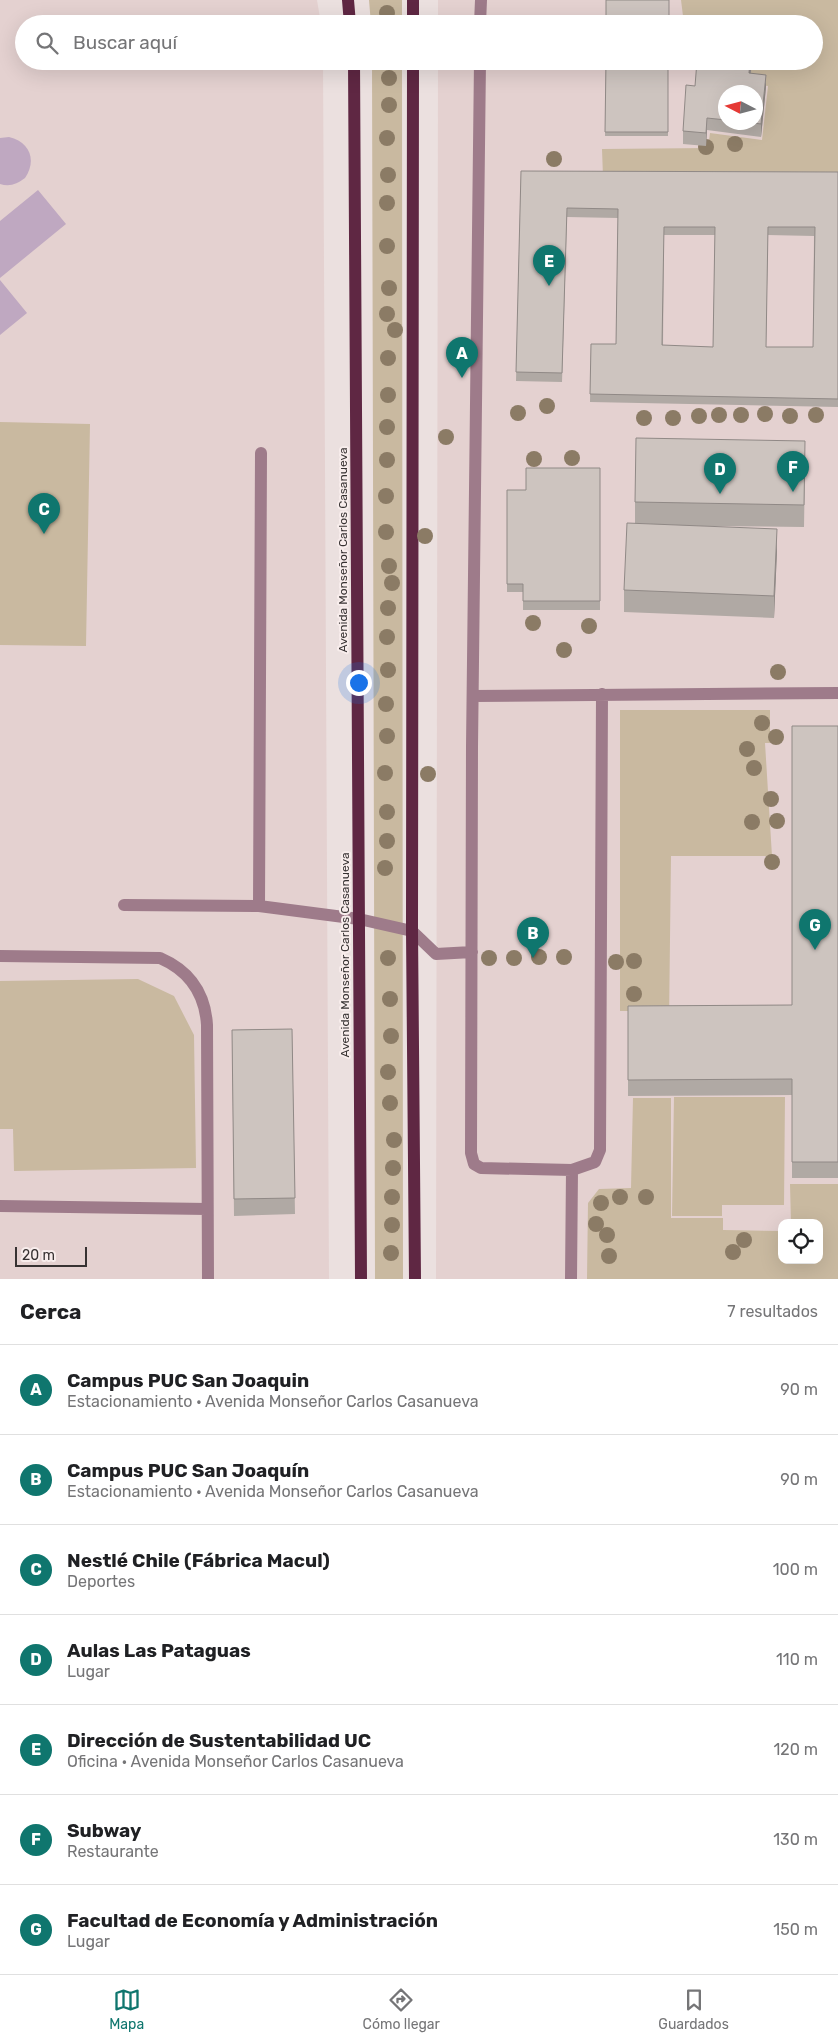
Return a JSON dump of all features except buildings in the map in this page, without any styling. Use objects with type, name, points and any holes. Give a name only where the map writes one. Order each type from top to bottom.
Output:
[{"type":"main road","points":[[348,0],[349,15]]},
{"type":"main road","points":[[412,0],[412,15]]},
{"type":"main road","name":"Avenida Monseñor Carlos Casanueva","points":[[354,70],[362,1279]]},
{"type":"main road","points":[[412,70],[412,931],[415,1279]]},
{"type":"lane","points":[[480,15],[481,0]]},
{"type":"lane","points":[[480,70],[473,696],[471,1159],[477,1167],[490,1169],[572,1170],[590,1164],[598,1157],[601,1140],[602,694]]},
{"type":"lane","points":[[259,906],[261,453]]},
{"type":"lane","points":[[473,696],[838,693]]},
{"type":"lane","points":[[124,905],[259,906],[359,919],[412,931],[436,954],[472,952]]},
{"type":"lane","points":[[0,956],[160,958],[176,966],[190,977],[202,999],[206,1012],[208,1279]]},
{"type":"lane","points":[[571,1279],[572,1170]]},
{"type":"lane","points":[[0,1206],[207,1209]]},
{"type":"shaded area","points":[[0,0],[317,0],[320,15],[15,15],[15,70],[323,70],[329,1279],[0,1279]]},
{"type":"shaded area","points":[[369,0],[402,0],[402,15],[370,15]]},
{"type":"shaded area","points":[[438,0],[838,0],[838,1279],[436,1279],[438,70],[823,70],[823,15],[438,15]]},
{"type":"shaded area","points":[[681,0],[838,0],[838,178],[603,177],[602,149],[708,148],[710,133],[762,140],[768,86],[749,84],[745,70],[823,70],[823,15],[683,15]]},
{"type":"shaded area","points":[[372,70],[402,70],[403,1279],[375,1279]]},
{"type":"shaded area","points":[[9,137],[16,139],[26,147],[31,158],[31,165],[25,178],[7,185],[0,184],[0,138]]},
{"type":"shaded area","points":[[38,190],[66,224],[0,278],[0,221]]},
{"type":"shaded area","points":[[0,280],[27,313],[0,335]]},
{"type":"shaded area","points":[[0,422],[90,424],[86,646],[0,645]]},
{"type":"shaded area","points":[[620,710],[770,710],[770,743],[765,743],[772,856],[671,856],[669,1022],[636,1011],[620,1011]]},
{"type":"shaded area","points":[[138,979],[174,996],[194,1035],[196,1168],[14,1171],[13,1129],[0,1129],[0,981]]},
{"type":"shaded area","points":[[674,1097],[785,1097],[784,1205],[722,1205],[722,1216],[672,1216]]},
{"type":"shaded area","points":[[633,1098],[671,1098],[671,1218],[723,1218],[723,1230],[778,1231],[778,1264],[823,1264],[823,1219],[791,1219],[790,1184],[838,1184],[838,1279],[587,1279],[588,1203],[599,1189],[631,1188]]},
{"type":"place","name":"Dirección de Sustentabilidad UC","points":[[549,286]]},
{"type":"place","name":"Campus PUC San Joaquin","points":[[462,378]]},
{"type":"place","name":"Subway","points":[[793,492]]},
{"type":"place","name":"Aulas Las Pataguas","points":[[720,494]]},
{"type":"place","name":"Nestlé Chile (Fábrica Macul)","points":[[44,534]]},
{"type":"place","name":"Facultad de Economía y Administración","points":[[815,950]]},
{"type":"place","name":"Campus PUC San Joaquín","points":[[533,958]]}]
